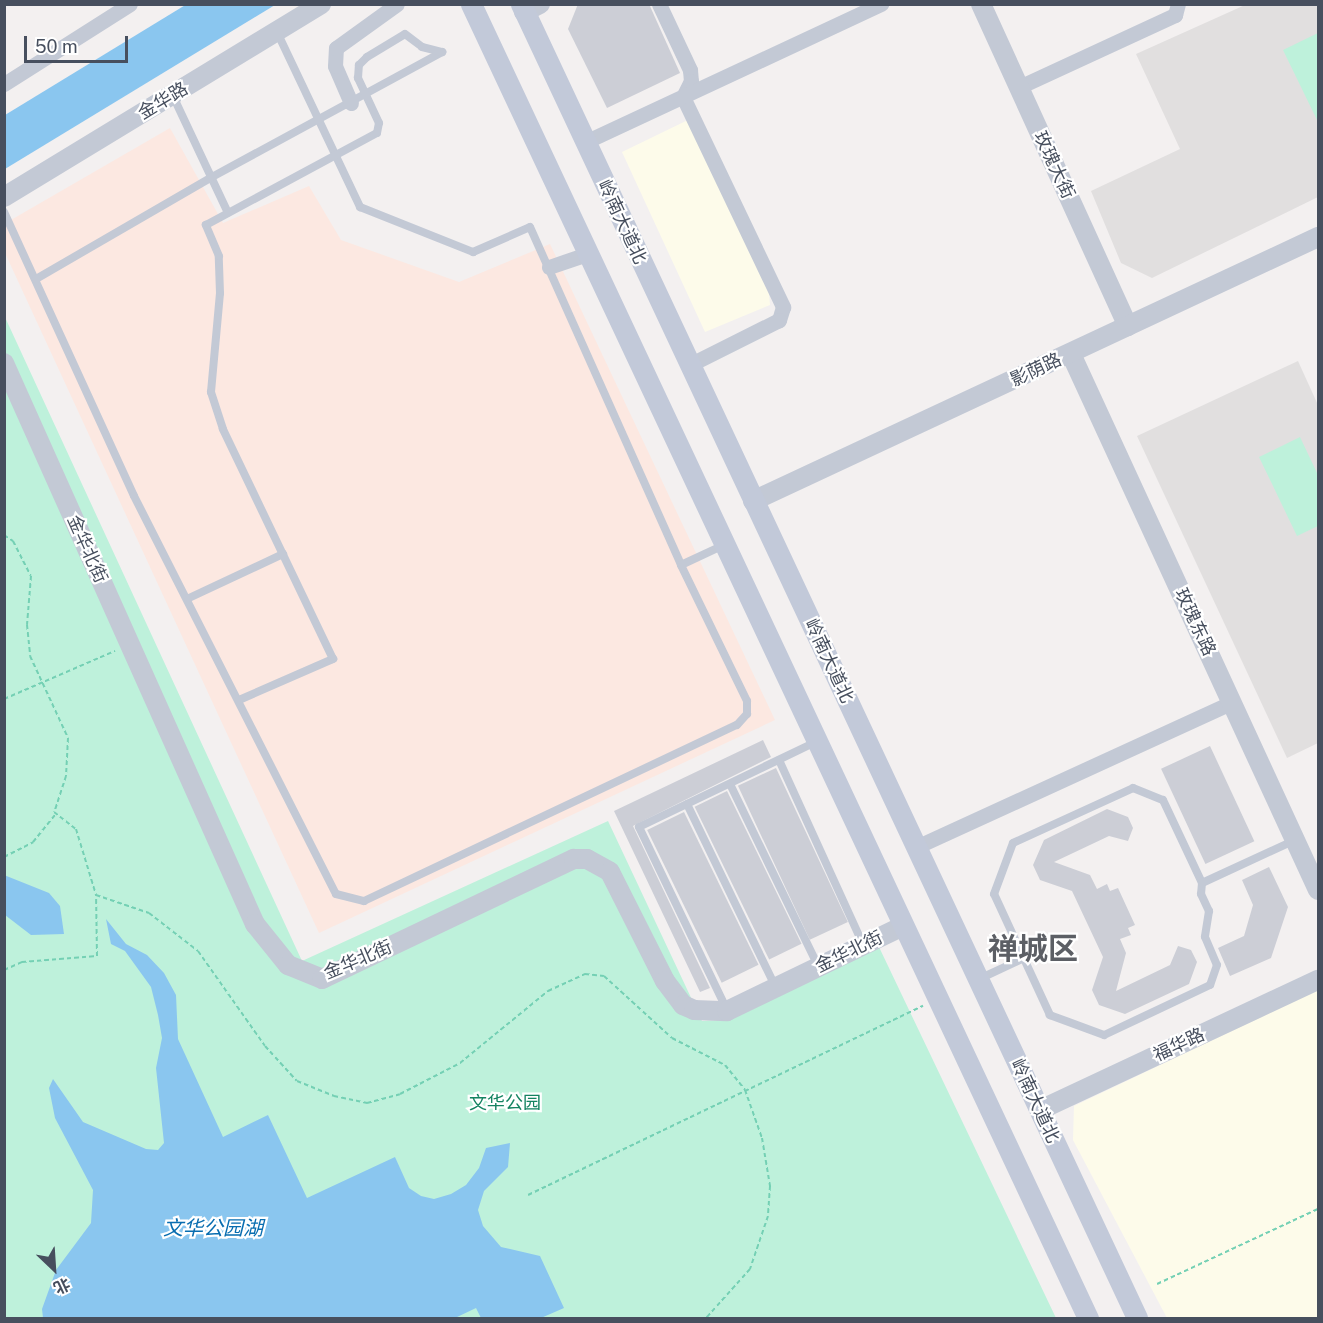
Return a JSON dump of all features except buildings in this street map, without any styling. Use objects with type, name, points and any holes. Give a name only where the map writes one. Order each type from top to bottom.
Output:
[{"type":"main road","points":[[471,4],[590,253],[1088,1318]]},
{"type":"main road","name":"岭南大道北","points":[[528,7],[585,142],[1137,1318]]},
{"type":"street","points":[[4,84],[130,4]]},
{"type":"street","name":"金华路","points":[[4,196],[321,4]]},
{"type":"street","points":[[351,103],[334,66],[336,48],[397,4]]},
{"type":"street","points":[[659,4],[690,70],[691,81],[683,97]]},
{"type":"street","points":[[585,142],[881,4]]},
{"type":"street","name":"玫瑰大街","points":[[981,4],[1128,326]]},
{"type":"street","points":[[1019,87],[1175,15],[1178,4]]},
{"type":"street","points":[[683,97],[783,307],[779,320],[689,364]]},
{"type":"street","name":"影荫路","points":[[753,501],[1318,237]]},
{"type":"street","points":[[549,267],[590,253]]},
{"type":"street","name":"玫瑰东路","points":[[1071,354],[1318,890]]},
{"type":"street","name":"金华北街","points":[[4,363],[255,924],[288,965],[322,979],[574,859],[587,858],[610,872],[620,887],[673,994],[694,1010],[727,1011],[903,926]]},
{"type":"street","points":[[916,847],[1232,702]]},
{"type":"street","name":"福华路","points":[[1040,1110],[1318,980]]},
{"type":"lane","points":[[4,212],[134,496],[189,598],[336,894],[364,901],[737,725],[747,714],[747,701],[681,565],[530,227],[473,252],[360,207],[276,31]]},
{"type":"lane","points":[[36,279],[212,177],[351,103],[365,94],[442,52],[422,47],[405,34],[359,65],[358,78],[365,94],[379,123],[377,133],[206,225],[220,266],[211,392],[223,429],[333,659],[239,700]]},
{"type":"lane","points":[[172,94],[228,213]]},
{"type":"lane","points":[[681,565],[726,544]]},
{"type":"lane","points":[[189,598],[283,554]]},
{"type":"lane","points":[[727,1011],[639,827],[817,741]]},
{"type":"lane","points":[[779,760],[864,945]]},
{"type":"lane","points":[[730,783],[819,967]]},
{"type":"lane","points":[[1133,788],[1163,800],[1202,883],[1201,894],[1209,911],[1205,937],[1217,965],[1210,986],[1104,1035],[1050,1015],[994,894],[1013,843],[1133,788]]},
{"type":"lane","points":[[687,804],[776,987]]},
{"type":"lane","points":[[1202,883],[1296,840]]},
{"type":"lane","points":[[978,979],[1024,958]]},
{"type":"path","points":[[4,535],[13,541],[31,576],[27,625],[30,656],[40,682],[68,738],[66,776],[56,814],[33,842],[4,857]]},
{"type":"path","points":[[4,699],[130,644]]},
{"type":"path","points":[[4,970],[22,962],[97,956],[96,895],[76,829],[56,814]]},
{"type":"path","points":[[96,895],[149,913],[198,951],[265,1046],[297,1081],[334,1096],[367,1103],[400,1094],[460,1063],[548,991],[585,974],[604,976],[672,1038],[725,1065],[745,1090],[762,1138],[770,1186],[768,1216],[750,1269],[706,1318]]},
{"type":"path","points":[[528,1195],[937,999]]},
{"type":"path","points":[[1157,1284],[1318,1209]]},
{"type":"shaded area","points":[[1245,5],[1318,5],[1318,197],[1152,278],[1121,263],[1091,191],[1180,149],[1136,54]]},
{"type":"shaded area","points":[[690,119],[768,282],[770,305],[705,332],[622,152]]},
{"type":"shaded area","points":[[170,128],[223,223],[309,186],[341,240],[459,282],[550,244],[775,720],[319,933],[5,253],[4,224]]},
{"type":"shaded area","points":[[1298,361],[1318,405],[1318,743],[1287,758],[1137,436]]},
{"type":"shaded area","points":[[1318,990],[1318,1318],[1167,1318],[1073,1140],[1074,1106]]},
{"type":"green space","points":[[1318,33],[1318,122],[1283,50]]},
{"type":"green space","name":"文华公园","points":[[4,315],[302,961],[608,821],[702,1021],[722,1020],[879,947],[1056,1318],[5,1318]]},
{"type":"green space","points":[[1300,437],[1318,475],[1318,526],[1297,536],[1259,457]]},
{"type":"water","points":[[187,4],[275,5],[5,169],[5,115]]},
{"type":"water","points":[[4,875],[49,893],[60,906],[64,934],[31,935],[5,915]]},
{"type":"water","name":"文华公园湖","points":[[106,919],[126,944],[147,955],[164,973],[176,995],[178,1039],[223,1137],[268,1115],[307,1198],[395,1157],[409,1188],[421,1196],[434,1199],[451,1194],[466,1185],[479,1168],[486,1148],[510,1143],[508,1167],[484,1191],[478,1210],[483,1226],[501,1247],[540,1256],[564,1308],[541,1318],[481,1318],[476,1308],[455,1318],[43,1318],[42,1309],[56,1270],[91,1223],[93,1190],[55,1118],[49,1088],[53,1079],[83,1122],[146,1149],[158,1150],[164,1143],[156,1068],[162,1038],[151,987],[125,951],[111,944]]},
{"type":"district","name":"禅城区","points":[[1033,948]]}]
